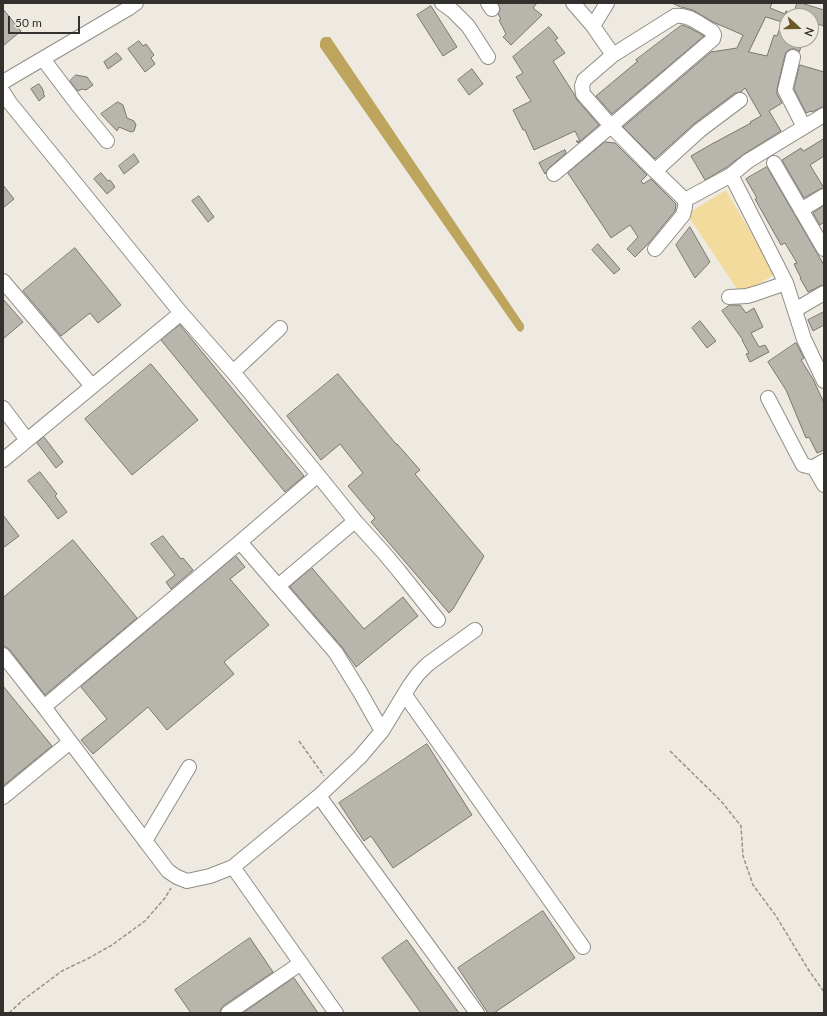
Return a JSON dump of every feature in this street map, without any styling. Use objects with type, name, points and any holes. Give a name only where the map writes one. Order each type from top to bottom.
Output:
[{"type":"street","points":[[3,82],[136,3]]},
{"type":"street","points":[[442,3],[453,11],[468,26],[488,57]]},
{"type":"street","points":[[573,3],[593,26],[613,55]]},
{"type":"street","points":[[593,26],[607,3]]},
{"type":"street","points":[[554,174],[612,126],[713,39],[714,35],[712,31],[688,17],[681,15],[674,16],[613,55],[584,80],[582,86],[583,94],[612,126],[655,171],[686,200]]},
{"type":"street","points":[[793,57],[785,90],[804,128]]},
{"type":"street","points":[[43,59],[107,141]]},
{"type":"street","points":[[655,171],[700,130],[740,100]]},
{"type":"street","points":[[5,101],[181,313],[233,372],[354,521],[384,553],[438,620]]},
{"type":"street","points":[[686,200],[731,175],[748,161],[824,115]]},
{"type":"street","points":[[774,163],[824,249]]},
{"type":"street","points":[[731,175],[786,283],[804,339],[824,381]]},
{"type":"street","points":[[801,210],[824,196]]},
{"type":"street","points":[[655,249],[683,215],[686,200]]},
{"type":"street","points":[[3,281],[92,386]]},
{"type":"street","points":[[729,297],[748,296],[786,283]]},
{"type":"street","points":[[795,310],[824,292]]},
{"type":"street","points":[[3,460],[181,313]]},
{"type":"street","points":[[233,372],[280,328]]},
{"type":"street","points":[[768,398],[803,465],[820,464]]},
{"type":"street","points":[[3,408],[28,440]]},
{"type":"street","points":[[820,464],[816,471],[824,485]]},
{"type":"street","points":[[44,707],[318,475]]},
{"type":"street","points":[[278,586],[354,521]]},
{"type":"street","points":[[240,542],[336,654],[382,731]]},
{"type":"street","points":[[3,655],[168,871],[187,881],[210,876],[233,867],[332,785],[360,757],[382,731],[418,674],[428,664],[475,630]]},
{"type":"street","points":[[405,695],[583,947]]},
{"type":"street","points":[[3,797],[70,742]]},
{"type":"street","points":[[145,841],[189,766]]},
{"type":"street","points":[[319,796],[477,1013]]},
{"type":"street","points":[[233,867],[336,1013]]},
{"type":"street","points":[[228,1013],[301,963]]},
{"type":"path","points":[[299,741],[332,785]]},
{"type":"path","points":[[670,750],[721,801],[741,826],[744,856],[752,885],[776,916],[808,969],[824,992]]},
{"type":"path","points":[[9,1013],[23,1000],[62,971],[112,945],[145,921],[165,898],[177,877]]},
{"type":"shaded area","points":[[330,37],[524,325],[524,329],[521,332],[518,331],[320,47],[322,38]]},
{"type":"shaded area","points":[[726,190],[775,274],[741,295],[687,214]]},
{"type":"building","points":[[498,3],[537,3],[533,8],[542,15],[511,45],[503,37],[506,34],[499,20],[501,19],[498,14],[500,9]]},
{"type":"building","points":[[672,3],[772,3],[770,8],[779,12],[779,21],[766,17],[749,52],[767,56],[774,35],[777,36],[779,30],[779,48],[801,48],[799,52],[795,49],[787,51],[777,89],[777,94],[782,103],[769,111],[781,131],[705,180],[691,156],[761,116],[745,88],[741,92],[735,93],[695,123],[655,159],[623,127],[711,52],[737,48],[743,35],[713,22],[693,10]]},
{"type":"building","points":[[797,3],[801,3],[817,8],[796,8]]},
{"type":"building","points":[[431,6],[457,47],[443,56],[417,15]]},
{"type":"building","points":[[819,8],[824,10],[824,26],[819,24]]},
{"type":"building","points":[[3,9],[21,31],[3,46]]},
{"type":"building","points":[[682,25],[704,36],[612,114],[596,96],[638,61],[636,60]]},
{"type":"building","points":[[549,27],[558,38],[555,40],[565,53],[553,61],[577,100],[599,125],[578,143],[576,141],[580,141],[575,131],[534,150],[525,130],[523,130],[513,110],[531,101],[516,77],[523,73],[513,57]]},
{"type":"building","points":[[139,41],[143,46],[146,44],[154,55],[151,58],[155,64],[145,72],[128,49]]},
{"type":"building","points":[[117,53],[122,59],[108,69],[104,62]]},
{"type":"building","points":[[800,65],[824,72],[824,107],[812,112],[806,113],[794,89]]},
{"type":"building","points":[[472,69],[483,84],[469,95],[458,80]]},
{"type":"building","points":[[76,75],[87,77],[93,85],[86,90],[82,89],[78,91],[70,81]]},
{"type":"building","points":[[39,84],[45,96],[39,101],[31,89]]},
{"type":"building","points":[[118,102],[123,105],[127,118],[134,121],[136,125],[134,131],[131,132],[119,127],[117,131],[101,114]]},
{"type":"building","points":[[824,139],[824,156],[810,165],[824,188],[804,198],[782,160],[801,148],[803,151]]},
{"type":"building","points":[[605,142],[615,143],[647,175],[641,181],[643,184],[651,179],[676,204],[675,211],[648,244],[635,257],[627,249],[638,237],[630,225],[611,238],[568,173]]},
{"type":"building","points":[[565,150],[566,153],[549,168],[545,174],[539,163]]},
{"type":"building","points":[[134,154],[139,162],[124,174],[119,166]]},
{"type":"building","points":[[767,167],[824,265],[824,285],[808,292],[794,264],[797,263],[785,243],[781,245],[755,199],[757,198],[746,179]]},
{"type":"building","points":[[101,173],[108,181],[110,180],[115,187],[107,194],[94,179]]},
{"type":"building","points":[[3,185],[14,199],[3,208]]},
{"type":"building","points":[[199,196],[214,217],[208,222],[192,201]]},
{"type":"building","points":[[824,206],[824,222],[820,225],[813,213]]},
{"type":"building","points":[[690,227],[710,262],[695,278],[676,245]]},
{"type":"building","points":[[598,244],[620,269],[614,274],[592,250]]},
{"type":"building","points":[[75,248],[121,305],[98,323],[90,313],[61,336],[23,291]]},
{"type":"building","points":[[3,299],[23,322],[3,339]]},
{"type":"building","points":[[730,305],[740,305],[746,313],[754,308],[763,327],[751,333],[759,347],[765,345],[769,352],[750,362],[746,354],[749,353],[743,340],[722,311]]},
{"type":"building","points":[[824,312],[824,325],[813,331],[808,320]]},
{"type":"building","points":[[700,321],[716,341],[707,348],[692,328]]},
{"type":"building","points":[[180,325],[304,476],[285,492],[161,340]]},
{"type":"building","points":[[796,343],[804,358],[801,360],[813,379],[824,403],[824,450],[817,453],[809,437],[806,438],[786,390],[768,362]]},
{"type":"building","points":[[151,364],[198,420],[132,475],[85,419]]},
{"type":"building","points":[[338,374],[396,444],[420,470],[415,474],[484,556],[453,609],[449,613],[371,522],[375,518],[348,486],[363,473],[340,444],[321,460],[287,416]]},
{"type":"building","points":[[44,437],[63,462],[56,468],[37,443]]},
{"type":"building","points":[[40,472],[57,494],[55,496],[67,512],[58,519],[28,481]]},
{"type":"building","points":[[3,515],[19,536],[3,548]]},
{"type":"building","points":[[163,536],[181,559],[183,558],[193,570],[171,589],[166,582],[175,575],[151,544]]},
{"type":"building","points":[[73,540],[137,618],[45,695],[10,650],[3,645],[3,598]]},
{"type":"building","points":[[236,556],[245,567],[230,579],[269,625],[224,662],[234,674],[167,730],[148,707],[93,754],[81,740],[107,719],[81,687]]},
{"type":"building","points":[[312,568],[364,629],[403,597],[418,616],[356,667],[342,647],[290,587]]},
{"type":"building","points":[[3,686],[52,746],[3,786]]},
{"type":"building","points":[[427,744],[472,815],[393,868],[371,836],[364,841],[339,803]]},
{"type":"building","points":[[543,911],[575,958],[494,1013],[488,1013],[458,968]]},
{"type":"building","points":[[250,938],[273,972],[223,1006],[220,1013],[191,1013],[175,990]]},
{"type":"building","points":[[407,940],[459,1013],[421,1013],[382,958]]},
{"type":"building","points":[[294,978],[318,1013],[243,1013]]}]
